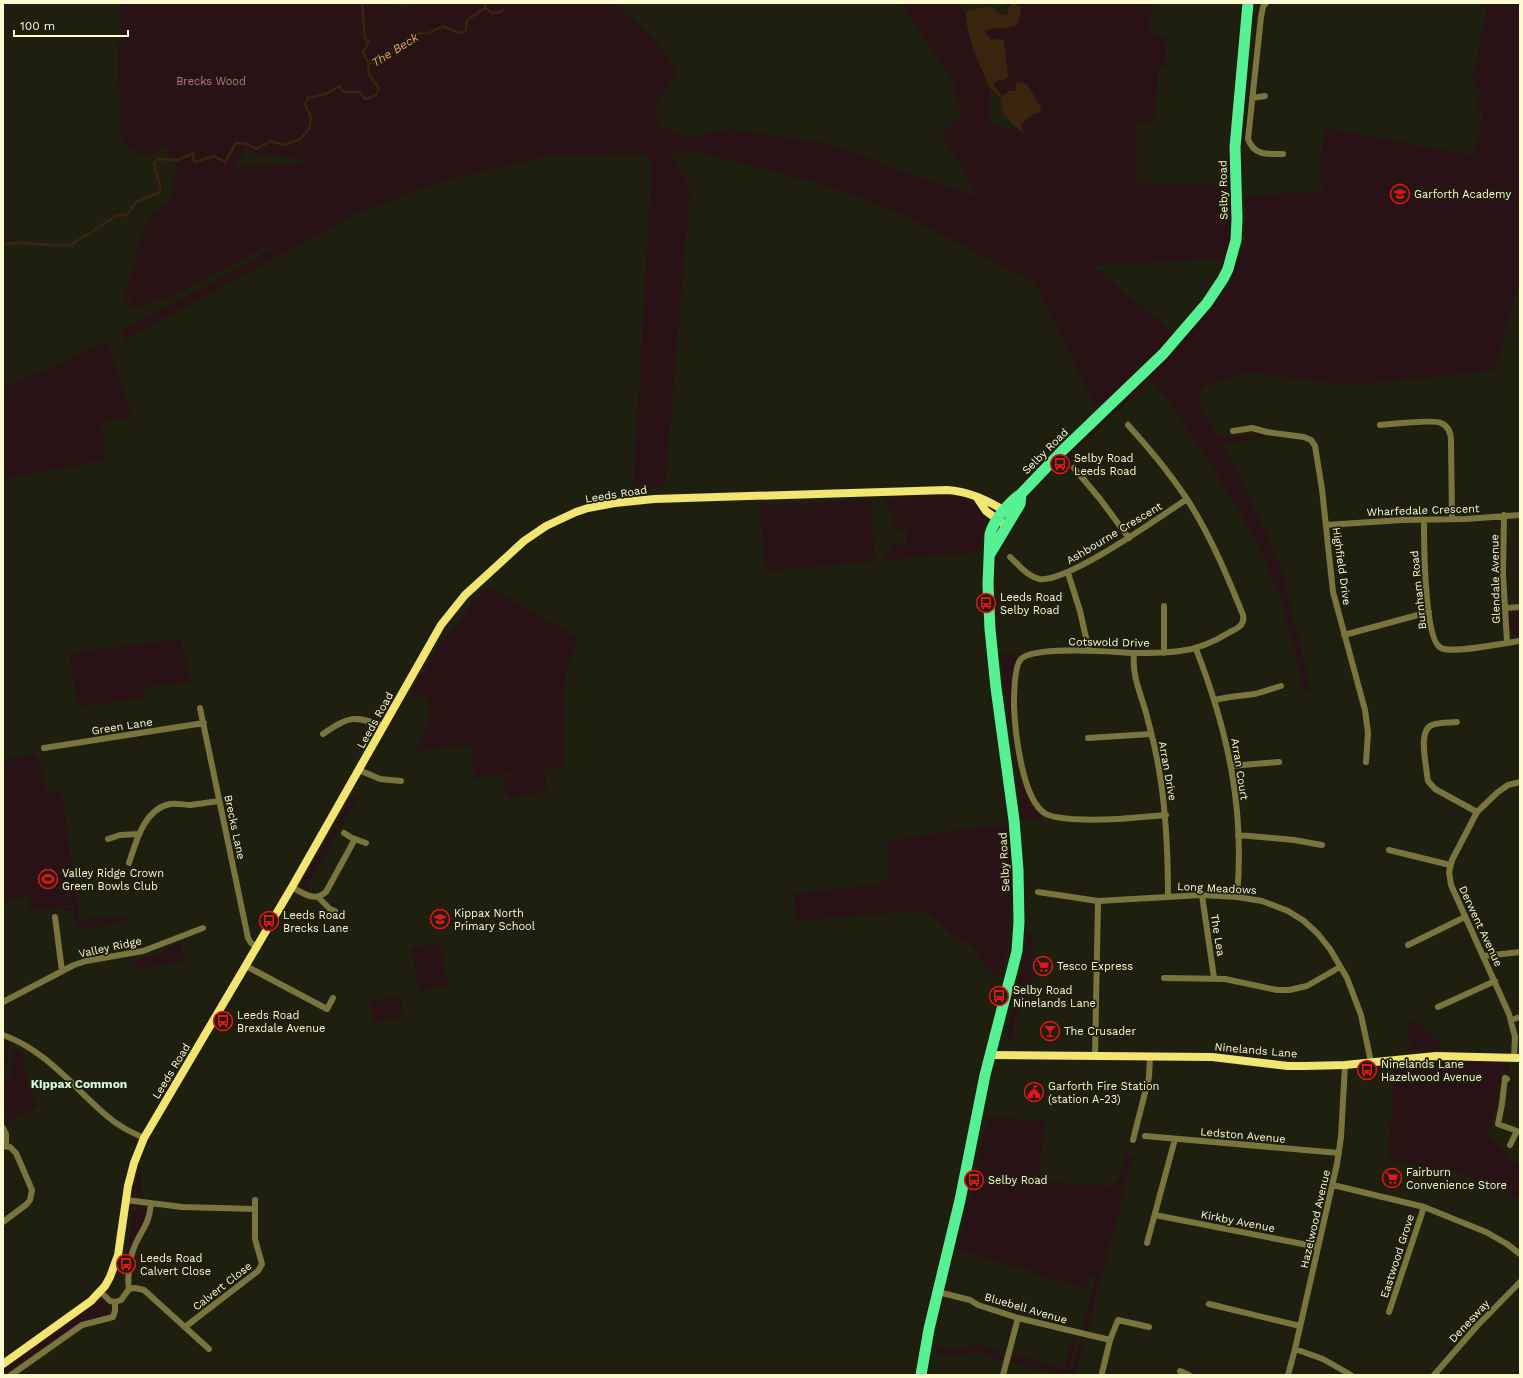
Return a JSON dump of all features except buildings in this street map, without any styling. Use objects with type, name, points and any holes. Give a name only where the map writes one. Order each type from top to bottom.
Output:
[{"type":"highway","name":"Selby Road","points":[[921,1375],[929,1330],[960,1200],[990,1055],[1016,957],[1019,922],[1018,870],[1014,820],[992,651],[988,584],[990,554],[989,539],[991,529],[1020,504],[1021,494],[1063,450],[1163,354],[1218,288],[1228,269],[1234,250],[1237,219],[1235,159],[1236,128],[1248,3]]},
{"type":"main road","name":"Leeds Road","points":[[3,1364],[92,1301],[101,1292],[110,1277],[118,1255],[126,1200],[134,1163],[144,1138],[292,887],[437,631],[465,595],[535,533],[576,512],[602,505],[654,499],[943,490],[963,492],[978,499],[986,511],[1005,518]]},
{"type":"main road","name":"Ninelands Lane","points":[[990,1055],[1212,1057],[1288,1066],[1345,1065],[1436,1056],[1517,1057]]},
{"type":"street","points":[[1266,3],[1263,7],[1261,17],[1248,133],[1250,145],[1258,153],[1283,154]]},
{"type":"street","points":[[1252,98],[1265,96]]},
{"type":"street","points":[[1380,425],[1436,421],[1446,426],[1449,430],[1451,441],[1452,519]]},
{"type":"street","name":"Cotswold Drive","points":[[1128,425],[1159,461],[1187,499],[1208,536],[1227,575],[1244,618],[1243,622],[1239,627],[1209,644],[1196,649],[1164,653],[1089,651],[1040,653],[1023,657],[1018,664],[1014,703],[1016,732],[1022,766],[1031,796],[1040,809],[1050,816],[1058,818],[1102,820],[1166,815]]},
{"type":"street","name":"Highfield Drive","points":[[1233,431],[1252,428],[1267,432],[1308,438],[1313,443],[1319,466],[1332,581],[1344,634],[1365,710],[1368,733],[1366,762]]},
{"type":"street","points":[[1074,468],[1100,499],[1128,538]]},
{"type":"street","name":"Ashbourne Crescent","points":[[1010,557],[1030,575],[1040,579],[1051,579],[1068,573],[1128,538],[1187,499]]},
{"type":"street","name":"Wharfedale Crescent","points":[[1326,525],[1520,514]]},
{"type":"street","name":"Glendale Avenue","points":[[1504,516],[1503,574],[1507,642]]},
{"type":"street","name":"Burnham Road","points":[[1424,520],[1425,576],[1429,612],[1434,641],[1436,644],[1442,649],[1456,649],[1520,641]]},
{"type":"street","points":[[1068,573],[1080,611],[1089,651]]},
{"type":"street","points":[[1164,606],[1164,653]]},
{"type":"street","points":[[1505,608],[1520,607]]},
{"type":"street","points":[[1344,634],[1429,612]]},
{"type":"street","name":"Arran Court","points":[[1196,649],[1225,736],[1231,766],[1235,792],[1238,835],[1239,863],[1237,897]]},
{"type":"street","name":"Arran Drive","points":[[1134,653],[1133,664],[1136,683],[1151,734],[1162,784],[1169,855],[1168,896]]},
{"type":"street","points":[[1214,700],[1230,696],[1255,694],[1281,686]]},
{"type":"street","name":"Brecks Lane","points":[[200,708],[248,938],[251,943],[257,947]]},
{"type":"street","points":[[323,734],[339,723],[350,719],[362,719],[384,726]]},
{"type":"street","points":[[1458,722],[1434,724],[1424,732],[1427,775],[1431,785],[1435,788],[1477,812]]},
{"type":"street","name":"Green Lane","points":[[44,748],[204,723]]},
{"type":"street","points":[[1088,738],[1151,734]]},
{"type":"street","points":[[1231,766],[1279,762]]},
{"type":"street","points":[[359,770],[380,779],[401,781]]},
{"type":"street","name":"Derwent Avenue","points":[[1517,1057],[1515,1037],[1511,1020],[1484,956],[1451,885],[1449,872],[1450,865],[1477,812],[1498,792],[1508,785],[1520,782]]},
{"type":"street","points":[[129,863],[139,834],[152,814],[162,806],[174,803],[195,804],[219,801]]},
{"type":"street","points":[[344,833],[366,843]]},
{"type":"street","points":[[108,839],[120,835],[139,834]]},
{"type":"street","points":[[1238,835],[1280,838],[1322,845]]},
{"type":"street","points":[[292,887],[310,897],[318,897],[326,892],[355,839]]},
{"type":"street","points":[[1389,850],[1450,865]]},
{"type":"street","name":"Long Meadows","points":[[1038,892],[1098,901],[1202,895],[1253,898],[1271,903],[1296,916],[1318,934],[1330,949],[1357,1002],[1371,1062]]},
{"type":"street","name":"The Lea","points":[[1202,895],[1214,978]]},
{"type":"street","points":[[318,897],[330,909],[336,912]]},
{"type":"street","points":[[1095,1056],[1098,901]]},
{"type":"street","points":[[1408,945],[1465,917]]},
{"type":"street","points":[[55,918],[62,971]]},
{"type":"street","name":"Valley Ridge","points":[[3,1002],[62,971],[86,961],[143,951],[203,928]]},
{"type":"street","points":[[1484,956],[1520,952]]},
{"type":"street","points":[[246,966],[327,1009],[333,998]]},
{"type":"street","points":[[1164,978],[1214,978],[1236,980],[1278,990],[1289,990],[1307,986],[1340,966]]},
{"type":"street","points":[[1438,1007],[1495,981]]},
{"type":"street","points":[[1511,1020],[1520,1017]]},
{"type":"street","points":[[3,1035],[27,1047],[55,1067],[108,1117],[127,1130],[144,1138]]},
{"type":"street","points":[[1133,1140],[1149,1077],[1150,1056]]},
{"type":"street","name":"Hazelwood Avenue","points":[[1288,1375],[1333,1185],[1339,1153],[1345,1065]]},
{"type":"street","points":[[1508,1079],[1505,1078],[1498,1124],[1518,1132],[1510,1145]]},
{"type":"street","points":[[3,1128],[6,1134],[4,1146],[10,1147],[16,1153],[32,1190],[30,1200],[27,1204],[3,1222]]},
{"type":"street","name":"Ledston Avenue","points":[[1145,1136],[1339,1153]]},
{"type":"street","points":[[1147,1243],[1175,1139]]},
{"type":"street","points":[[1333,1185],[1424,1207],[1486,1232],[1507,1244],[1520,1254]]},
{"type":"street","points":[[126,1200],[182,1207],[254,1209]]},
{"type":"street","name":"Calvert Close","points":[[186,1327],[261,1268],[261,1260],[255,1239],[255,1200]]},
{"type":"street","points":[[101,1292],[110,1301],[115,1302],[121,1300],[129,1289],[128,1279],[133,1251],[149,1220],[151,1204]]},
{"type":"street","name":"Eastwood Grove","points":[[1390,1312],[1424,1207]]},
{"type":"street","name":"Kirkby Avenue","points":[[1155,1215],[1318,1247]]},
{"type":"street","name":"Denesway","points":[[1434,1375],[1476,1326],[1520,1282]]},
{"type":"street","points":[[129,1289],[140,1288],[148,1293],[209,1349]]},
{"type":"street","name":"Bluebell Avenue","points":[[938,1292],[970,1300],[978,1305],[1018,1318],[1110,1340]]},
{"type":"street","points":[[11,1375],[82,1325],[112,1317],[115,1311],[115,1302]]},
{"type":"street","points":[[1209,1304],[1300,1326]]},
{"type":"street","points":[[1003,1375],[1018,1318]]},
{"type":"street","points":[[1102,1373],[1110,1340],[1118,1320],[1149,1328]]},
{"type":"street","points":[[1295,1349],[1323,1359],[1351,1375]]},
{"type":"street","points":[[1180,1371],[1188,1375]]},
{"type":"green space","name":"Brecks Wood","points":[[120,3],[392,3],[402,10],[421,3],[615,3],[655,40],[676,69],[674,79],[657,101],[655,113],[660,127],[679,132],[678,137],[689,137],[731,129],[829,144],[910,174],[979,196],[941,134],[961,116],[953,81],[900,3],[961,3],[973,48],[991,95],[988,115],[992,124],[1024,132],[1021,125],[1034,114],[1015,91],[1002,96],[994,85],[999,80],[1000,39],[991,40],[986,33],[988,29],[1014,27],[1012,4],[1008,8],[1005,3],[1153,3],[1149,28],[1154,33],[1167,36],[1165,67],[1159,67],[1154,122],[1137,122],[1137,183],[1227,186],[1229,134],[1231,137],[1232,234],[1227,258],[1092,266],[1175,334],[1097,409],[1035,283],[902,214],[825,185],[695,151],[687,150],[681,154],[671,154],[690,189],[665,487],[633,491],[652,165],[644,154],[547,156],[443,181],[359,212],[137,332],[126,341],[121,330],[206,286],[272,249],[269,245],[162,300],[156,299],[142,306],[131,308],[131,299],[123,301],[142,237],[149,219],[153,212],[171,200],[177,168],[169,156],[166,144],[158,152],[151,155],[139,154],[126,146],[120,129],[118,61]],"holes":[[[247,149],[257,155],[272,155],[299,159],[307,164],[232,167]]]},
{"type":"green space","name":"Garforth Academy","points":[[1481,3],[1520,3],[1520,274],[1495,371],[1347,385],[1248,372],[1203,387],[1197,401],[1219,437],[1261,435],[1261,438],[1223,444],[1260,520],[1282,570],[1311,691],[1305,693],[1282,604],[1272,576],[1258,545],[1234,502],[1193,437],[1172,406],[1148,377],[1172,354],[1229,285],[1240,251],[1245,248],[1246,196],[1316,191],[1321,194],[1322,193],[1320,161],[1326,128],[1474,156],[1483,113],[1477,110],[1480,91],[1472,81],[1487,9],[1481,5]]},
{"type":"green space","points":[[107,340],[132,419],[102,421],[104,460],[3,479],[3,387],[47,370]]},
{"type":"green space","points":[[1144,381],[1146,384],[1047,478],[1045,477]]},
{"type":"green space","points":[[944,495],[964,499],[976,506],[980,511],[984,524],[979,552],[884,560],[884,551],[891,551],[891,546],[906,545],[906,530],[893,531],[895,514],[887,509],[886,498]]},
{"type":"green space","points":[[870,500],[875,561],[765,571],[760,505]]},
{"type":"green space","points":[[488,586],[577,638],[569,662],[563,696],[563,767],[544,770],[548,792],[507,798],[503,777],[531,771],[474,778],[471,745],[415,751],[428,725],[429,706],[427,697],[416,696],[410,693],[442,642]]},
{"type":"green space","points":[[1520,609],[1520,637],[1512,634],[1508,626],[1508,617],[1513,610]]},
{"type":"green space","points":[[181,639],[190,683],[143,687],[143,698],[78,707],[69,653]]},
{"type":"green space","points":[[1014,654],[1017,659],[1013,674],[1010,725],[1000,655]]},
{"type":"green space","points":[[37,754],[45,789],[62,794],[80,920],[127,915],[127,918],[114,925],[79,929],[77,921],[74,921],[73,910],[63,911],[63,908],[76,907],[76,905],[31,911],[29,896],[3,900],[3,759]]},
{"type":"green space","points":[[1017,770],[1024,789],[1041,816],[1036,820],[1021,819]]},
{"type":"green space","points":[[353,795],[358,798],[340,828],[336,825]]},
{"type":"green space","points":[[1006,826],[1009,828],[1012,872],[1008,947],[1005,962],[996,978],[970,945],[950,932],[924,910],[796,921],[794,893],[877,885],[888,878],[887,841],[978,827]]},
{"type":"green space","points":[[334,828],[337,829],[336,831],[338,833],[305,889],[302,886],[302,882]]},
{"type":"green space","points":[[1027,932],[1033,933],[1031,984],[1016,1016],[1011,1045],[1008,1041],[1007,1033],[1025,951]]},
{"type":"green space","points":[[181,942],[184,962],[136,969],[134,960],[161,953]]},
{"type":"green space","points":[[440,943],[448,986],[419,991],[411,948]]},
{"type":"green space","points":[[400,996],[403,1012],[400,1017],[374,1022],[370,1002]]},
{"type":"green space","points":[[1416,1021],[1446,1049],[1410,1049],[1408,1024]]},
{"type":"green space","points":[[3,1042],[9,1044],[6,1066],[3,1073]]},
{"type":"green space","points":[[16,1048],[25,1055],[23,1056],[23,1063],[26,1077],[38,1107],[7,1122],[6,1120],[9,1119],[3,1107],[3,1082],[11,1077],[13,1051]]},
{"type":"green space","points":[[1490,1061],[1510,1063],[1509,1073],[1502,1072],[1499,1094],[1488,1134],[1507,1155],[1508,1159],[1520,1167],[1520,1198],[1462,1174],[1438,1168],[1390,1161],[1389,1144],[1395,1069],[1414,1064]]},
{"type":"green space","points":[[988,1117],[1045,1121],[1039,1174],[1044,1181],[1111,1186],[1119,1178],[1125,1154],[1135,1156],[1124,1184],[1119,1207],[1121,1208],[1094,1299],[1096,1300],[1088,1331],[1082,1328],[1096,1276],[1091,1275],[1087,1288],[957,1250]]},
{"type":"green space","points":[[138,1171],[141,1171],[142,1197],[135,1189]]},
{"type":"green space","points":[[145,1207],[147,1209],[145,1223],[133,1242],[131,1249],[128,1249],[132,1213],[136,1209]]},
{"type":"green space","points":[[99,1301],[108,1306],[109,1312],[107,1316],[78,1324],[3,1375],[3,1369]]},
{"type":"green space","points":[[1072,1337],[1077,1338],[1068,1375],[1042,1371],[1012,1362],[1014,1355],[1064,1368]]},
{"type":"green space","points":[[1080,1339],[1084,1340],[1075,1375],[1070,1375]]},
{"type":"green space","points":[[975,1344],[1003,1352],[1001,1361],[986,1356],[986,1353],[952,1355],[936,1354],[937,1345],[958,1351]]},
{"type":"shaded area","points":[[1012,4],[1016,4],[1021,8],[1019,22],[1014,27],[988,29],[986,33],[991,40],[1000,39],[1004,41],[1008,76],[1004,80],[999,80],[994,83],[1002,96],[1008,91],[1015,91],[1017,82],[1027,84],[1040,106],[1041,112],[1034,114],[1021,124],[1024,133],[1012,124],[1003,113],[1000,98],[988,85],[973,48],[967,27],[966,11],[991,6],[1001,15],[1007,15],[1008,8]]},
{"type":"waterway","points":[[362,3],[365,39],[369,42],[363,52],[369,64]]},
{"type":"waterway","name":"The Beck","points":[[3,244],[21,243],[69,246],[116,216],[127,215],[136,202],[158,193],[161,190],[154,164],[157,159],[178,160],[193,153],[194,162],[214,156],[225,162],[236,143],[246,144],[256,149],[271,141],[284,145],[300,139],[309,129],[311,117],[305,104],[308,98],[326,94],[339,86],[344,92],[358,92],[366,99],[376,95],[379,88],[369,73],[369,64],[407,45],[416,34],[429,33],[443,26],[459,33],[466,31],[467,20],[485,8],[486,3]]},
{"type":"waterway","points":[[485,8],[492,13],[500,12],[504,9]]},
{"type":"place","name":"Garforth Academy","points":[[1400,194]]},
{"type":"place","name":"Selby Road Leeds Road","points":[[1060,464]]},
{"type":"place","name":"Leeds Road Selby Road","points":[[986,603]]},
{"type":"place","name":"Valley Ridge Crown Green Bowls Club","points":[[48,879]]},
{"type":"place","name":"Kippax North Primary School","points":[[440,919]]},
{"type":"place","name":"Leeds Road Brecks Lane","points":[[269,921]]},
{"type":"place","name":"Tesco Express","points":[[1043,966]]},
{"type":"place","name":"Selby Road Ninelands Lane","points":[[999,996]]},
{"type":"place","name":"Leeds Road Brexdale Avenue","points":[[223,1021]]},
{"type":"place","name":"The Crusader","points":[[1050,1031]]},
{"type":"place","name":"Ninelands Lane Hazelwood Avenue","points":[[1367,1070]]},
{"type":"place","name":"Garforth Fire Station (station A-23)","points":[[1034,1092]]},
{"type":"place","name":"Fairburn Convenience Store","points":[[1392,1178]]},
{"type":"place","name":"Selby Road","points":[[974,1180]]},
{"type":"place","name":"Leeds Road Calvert Close","points":[[126,1264]]},
{"type":"district","name":"Kippax Common","points":[[79,1084]]}]
